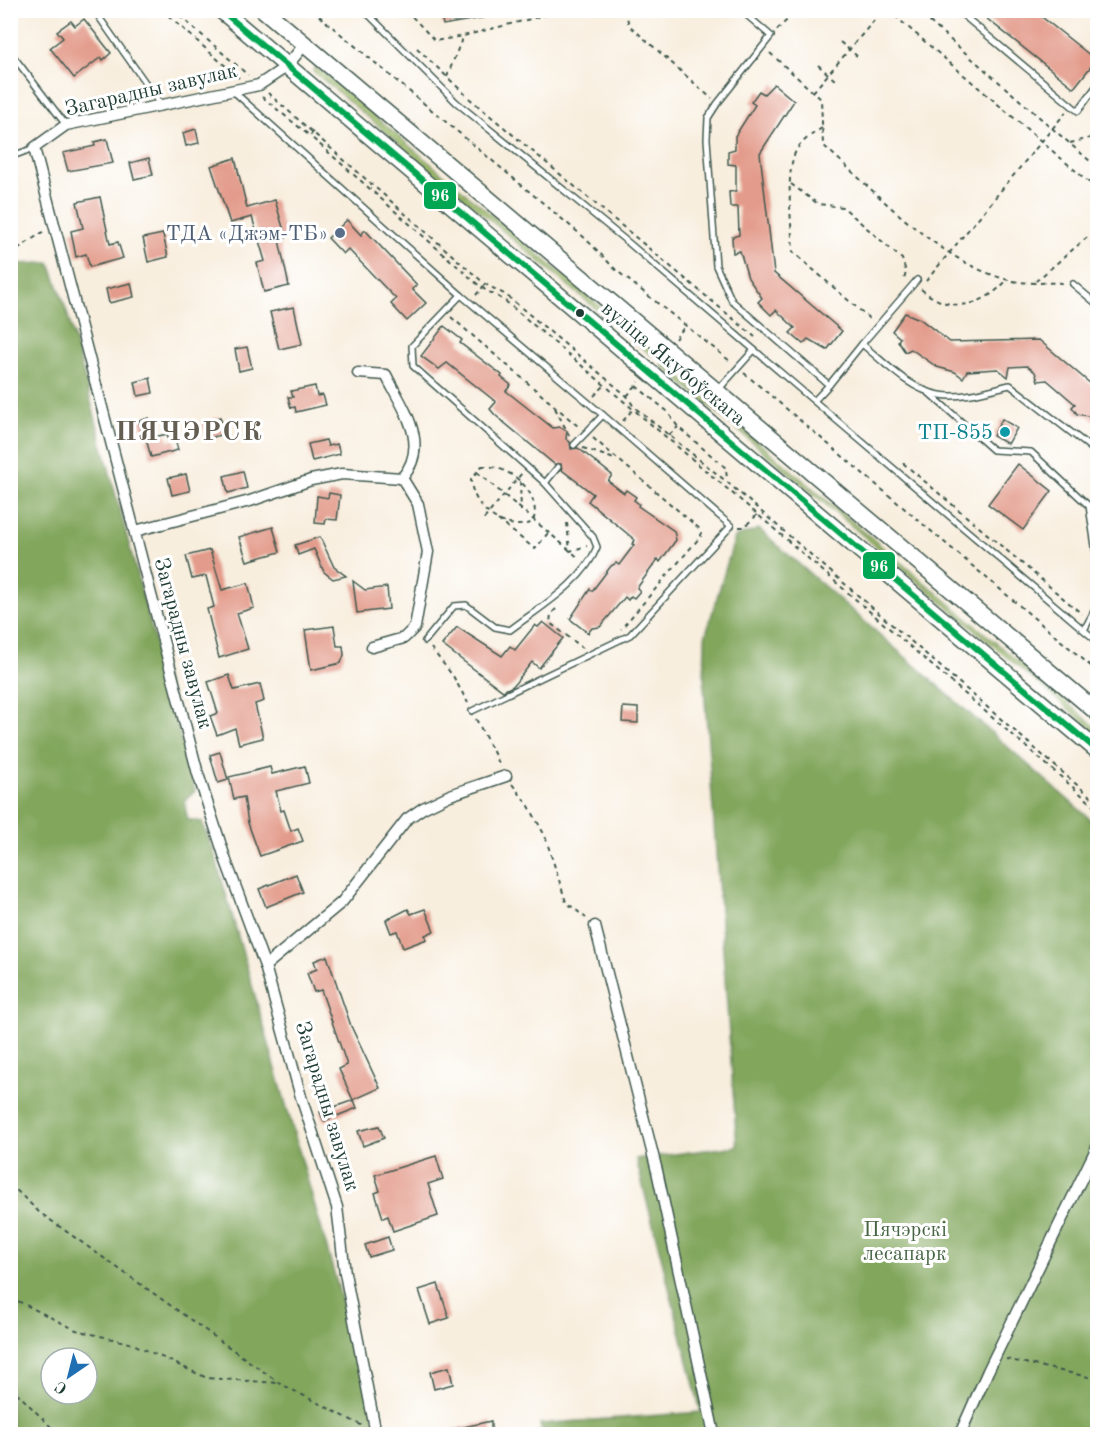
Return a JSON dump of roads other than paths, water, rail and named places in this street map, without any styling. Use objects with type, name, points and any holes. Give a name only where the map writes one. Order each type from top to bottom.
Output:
[{"type":"main road","name":"вуліца Якубоўскага","points":[[221,10],[1098,751]]},
{"type":"main road","name":"вуліца Якубоўскага","points":[[264,10],[1098,713]]},
{"type":"street","name":"Загарадны завулак","points":[[304,44],[286,67],[254,86],[231,89],[162,107],[66,126],[34,148],[198,774],[226,861],[265,966],[301,1097],[337,1207],[345,1273],[375,1430]]},
{"type":"street","points":[[358,373],[387,375],[416,437],[413,465],[402,478]]},
{"type":"street","points":[[135,531],[250,501],[311,480],[342,474],[402,478]]},
{"type":"street","points":[[372,647],[404,638],[416,627],[428,552],[418,504],[402,478]]},
{"type":"street","points":[[265,966],[342,902],[407,819],[423,808],[450,795],[506,776]]},
{"type":"street","points":[[595,926],[657,1171],[714,1434]]},
{"type":"street","points":[[960,1434],[1098,1145]]},
{"type":"lane","points":[[94,10],[162,107]]},
{"type":"lane","points":[[364,10],[456,102],[630,244],[1098,642]]},
{"type":"lane","points":[[741,10],[771,36],[708,118],[707,139],[716,266],[732,301],[828,385]]},
{"type":"lane","points":[[957,10],[1078,111],[1098,84]]},
{"type":"lane","points":[[10,52],[66,126]]},
{"type":"lane","points":[[231,89],[461,295],[731,526],[630,635],[472,711]]},
{"type":"lane","points":[[10,157],[34,148]]},
{"type":"lane","points":[[814,401],[917,280]]},
{"type":"lane","points":[[1073,284],[1098,305]]},
{"type":"lane","points":[[425,641],[454,606],[466,605],[495,627],[510,630],[566,587],[592,559],[597,547],[545,483],[413,366],[412,346],[461,295]]},
{"type":"lane","points":[[862,344],[908,381],[942,396],[961,395],[1010,385],[1095,451]]},
{"type":"lane","points":[[717,391],[754,350]]},
{"type":"lane","points":[[927,391],[993,450],[1032,452],[1089,506],[1098,567]]},
{"type":"lane","points":[[574,445],[585,431],[603,415]]},
{"type":"lane","points":[[545,483],[558,467]]},
{"type":"lane","points":[[1084,630],[1098,604]]},
{"type":"place","name":"ТДА «Джэм-ТБ»","points":[[340,233]]},
{"type":"place","name":"ТП-855","points":[[1005,432]]},
{"type":"district","name":"ПЯЧЭРСК","points":[[189,431]]},
{"type":"park label","name":"Пячэрскі лесапарк","points":[[905,1241]]}]
